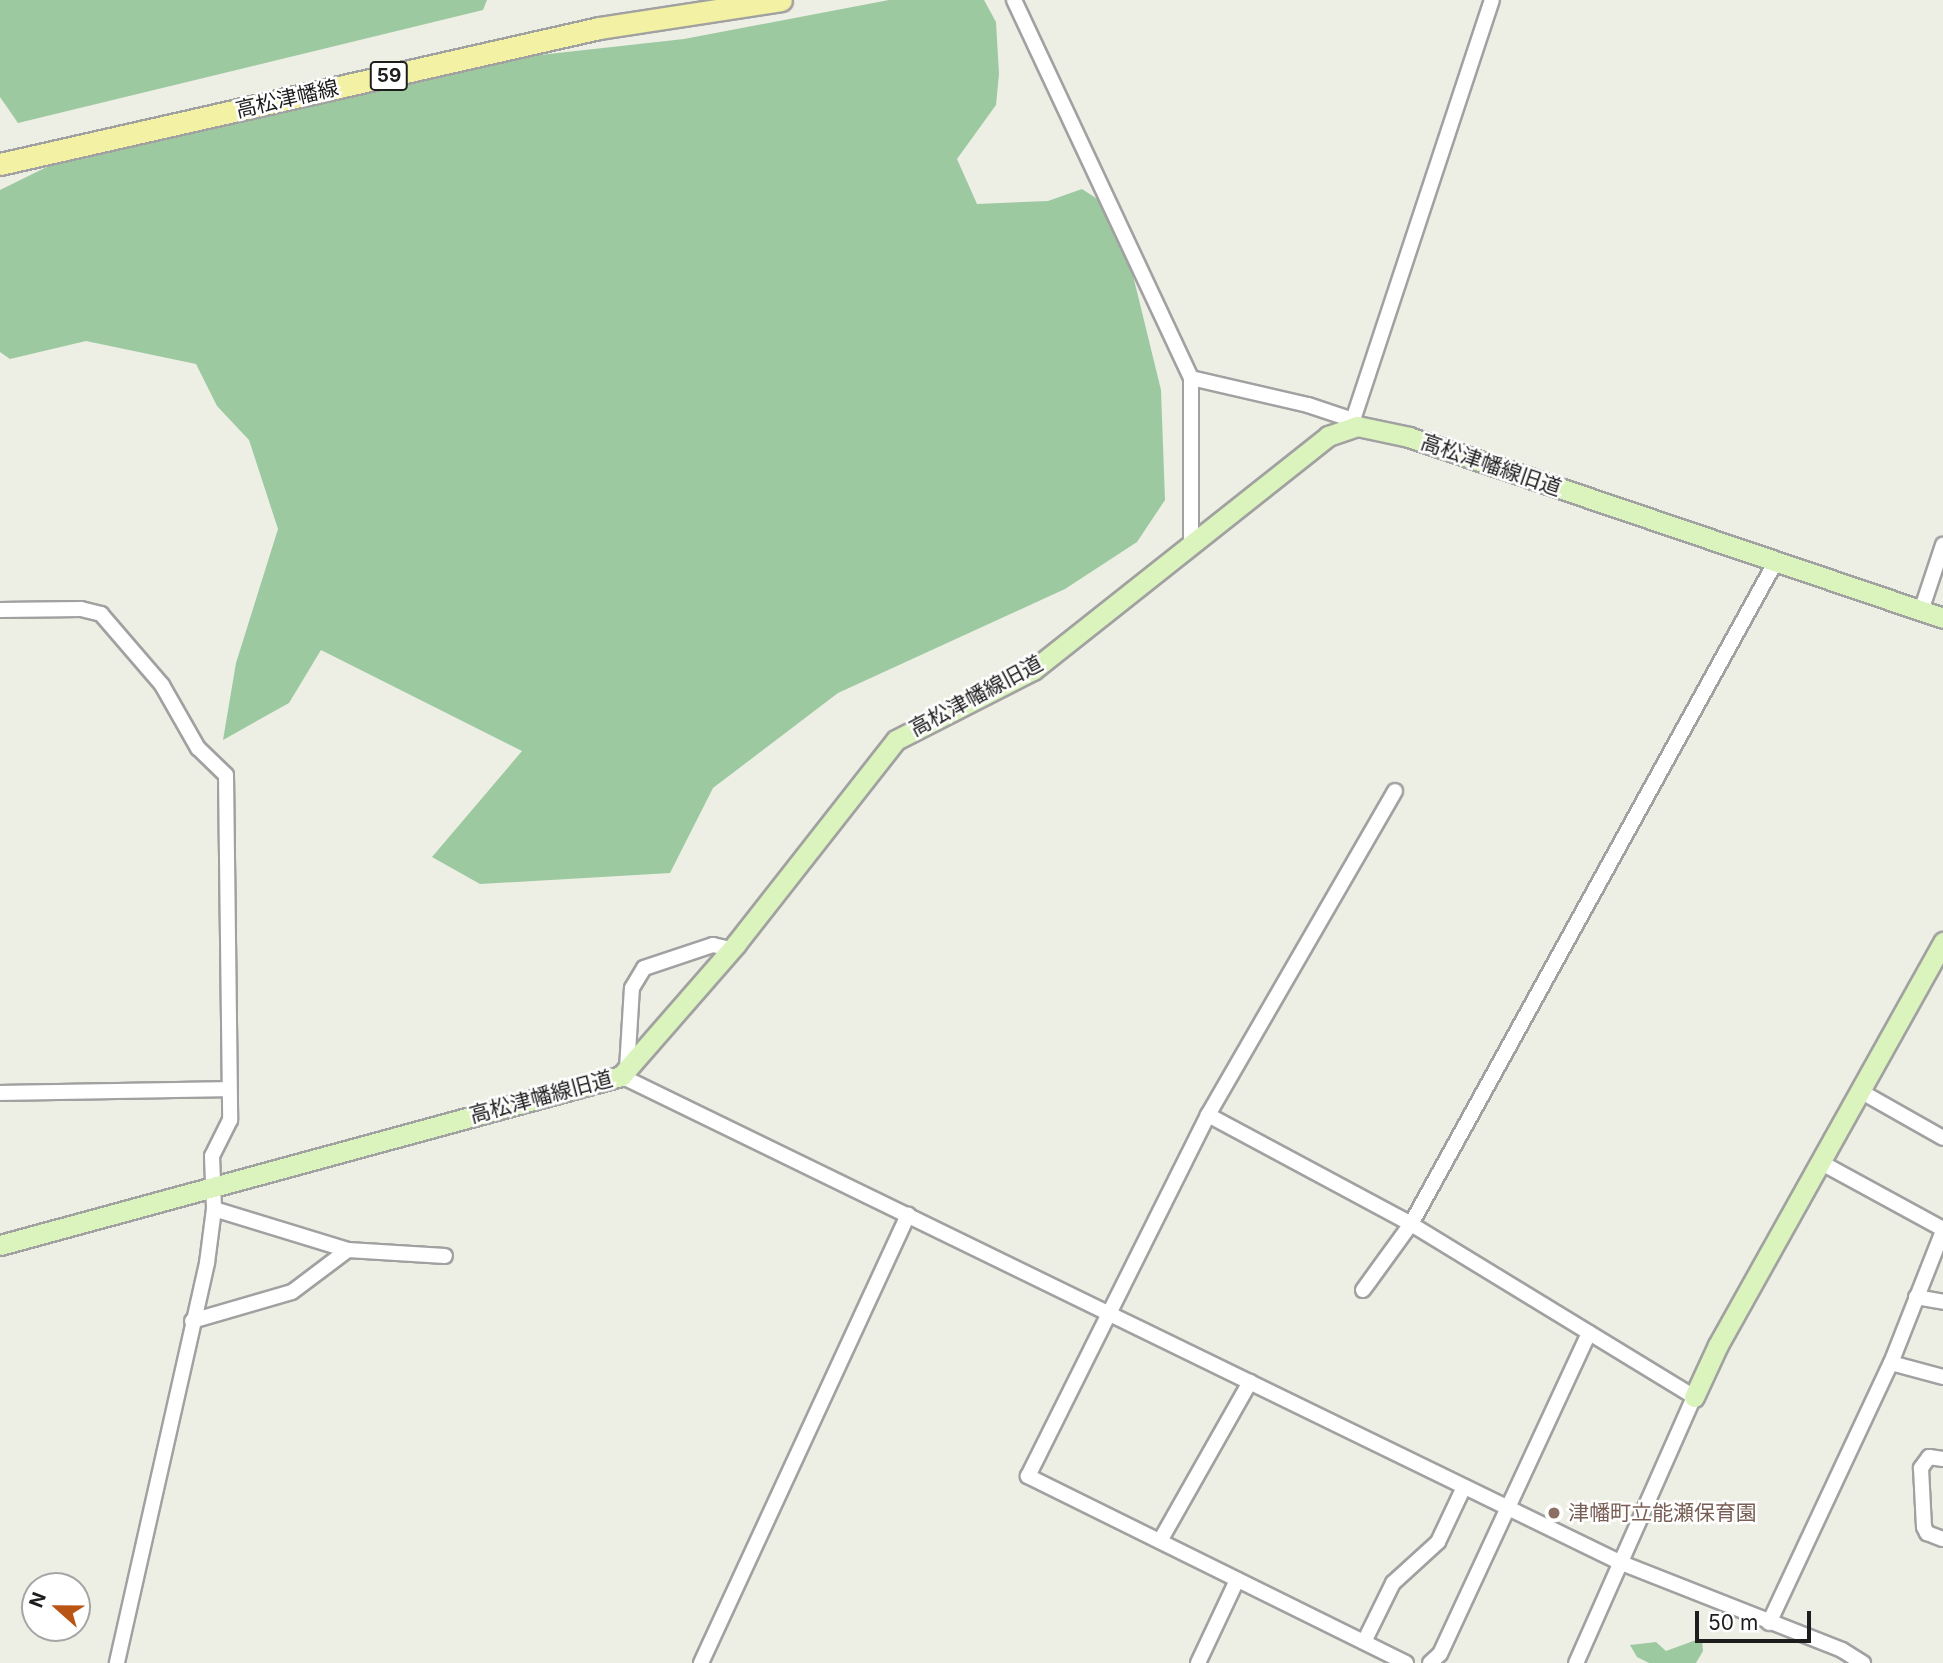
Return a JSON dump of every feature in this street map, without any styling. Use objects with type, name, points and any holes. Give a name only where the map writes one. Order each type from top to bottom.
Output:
[{"type":"main road","name":"高松津幡線","points":[[0,164],[599,28],[781,0]]},
{"type":"street","points":[[1014,0],[1191,378],[1191,541]]},
{"type":"street","points":[[1191,378],[1355,423],[1492,0]]},
{"type":"street","name":"高松津幡線旧道","points":[[0,1245],[624,1072],[732,949],[896,740],[1033,670],[1191,541],[1328,436],[1355,423],[1409,438],[1943,618]]},
{"type":"street","points":[[1921,611],[1943,545]]},
{"type":"street","points":[[1363,1290],[1410,1224],[1775,563]]},
{"type":"street","points":[[0,610],[81,609],[101,614],[162,685],[198,748],[226,775],[230,1120],[212,1156],[214,1209],[117,1663]]},
{"type":"street","points":[[1395,790],[1208,1115],[1028,1476],[1406,1663]]},
{"type":"street","points":[[1576,1663],[1694,1397],[1820,1162],[1943,942]]},
{"type":"street","points":[[732,949],[713,945],[644,968],[632,988],[624,1072],[908,1216],[1110,1312],[1508,1510],[1619,1562],[1863,1663]]},
{"type":"street","points":[[0,1093],[228,1089]]},
{"type":"street","points":[[1860,1091],[1943,1138]]},
{"type":"street","points":[[1208,1115],[1410,1224],[1694,1397]]},
{"type":"street","points":[[1769,1623],[1891,1363],[1943,1230],[1820,1162]]},
{"type":"street","points":[[214,1209],[348,1250],[445,1256]]},
{"type":"street","points":[[701,1663],[908,1216]]},
{"type":"street","points":[[192,1321],[292,1292],[348,1250]]},
{"type":"street","points":[[1916,1297],[1943,1302]]},
{"type":"street","points":[[1430,1663],[1440,1654],[1589,1333]]},
{"type":"street","points":[[1891,1363],[1943,1377]]},
{"type":"street","points":[[1160,1541],[1250,1382]]},
{"type":"street","points":[[1943,1459],[1929,1457],[1921,1468],[1924,1527],[1927,1533],[1943,1539]]},
{"type":"street","points":[[1364,1642],[1393,1583],[1438,1542],[1464,1487]]},
{"type":"street","points":[[1198,1663],[1237,1580]]},
{"type":"green space","points":[[0,0],[487,0],[483,10],[18,123],[0,97]]},
{"type":"green space","points":[[889,0],[984,0],[996,22],[999,74],[996,105],[957,159],[977,204],[1048,201],[1082,189],[1102,202],[1129,259],[1161,390],[1165,500],[1137,542],[1065,589],[838,693],[713,788],[670,873],[480,884],[432,857],[522,751],[321,650],[289,703],[223,740],[236,663],[278,529],[249,440],[217,406],[196,364],[86,341],[10,359],[0,352],[0,190],[63,159],[494,60],[684,39]]},
{"type":"green space","points":[[1702,1640],[1703,1651],[1696,1663],[1649,1663],[1637,1657],[1630,1645],[1656,1642],[1666,1651]]},
{"type":"place","name":"津幡町立能瀬保育園","points":[[1554,1513]]}]
